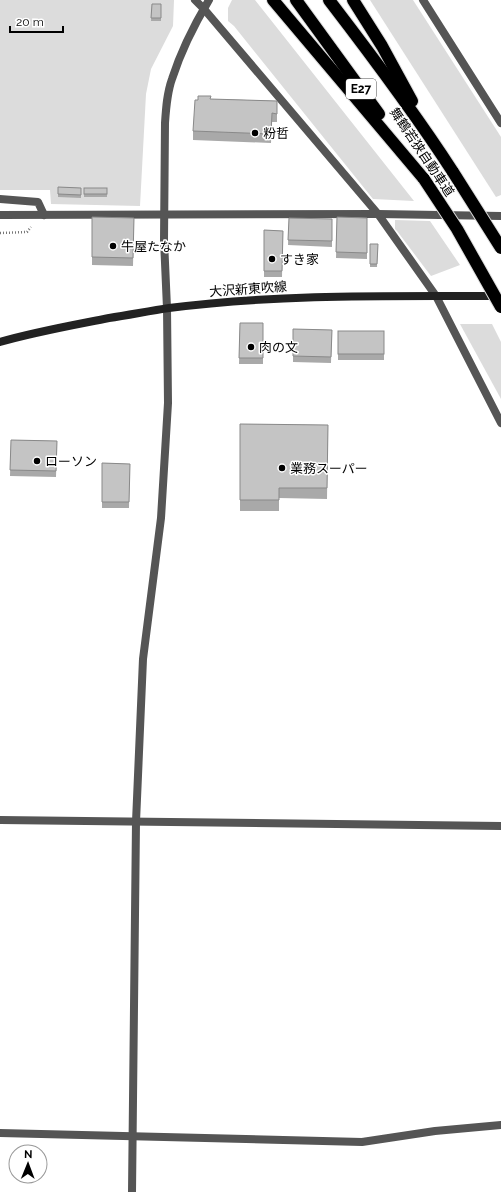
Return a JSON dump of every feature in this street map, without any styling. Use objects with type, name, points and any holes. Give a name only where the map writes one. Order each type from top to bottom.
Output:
[{"type":"highway","points":[[273,0],[424,179]]},
{"type":"highway","name":"舞鶴若狭自動車道","points":[[296,0],[345,66],[424,179],[456,229],[501,307]]},
{"type":"highway","name":"舞鶴若狭自動車道","points":[[329,0],[434,143],[501,248]]},
{"type":"highway","points":[[353,0],[382,46],[434,143]]},
{"type":"main road","name":"大沢新東吹線","points":[[0,342],[86,322],[167,308],[219,303],[342,296],[501,296]]},
{"type":"street","points":[[195,0],[378,214],[436,296],[501,423]]},
{"type":"street","points":[[132,1192],[136,822],[143,658],[161,518],[168,403],[167,308],[164,240],[166,104],[171,80],[179,58],[209,0]]},
{"type":"street","points":[[423,0],[501,123]]},
{"type":"street","points":[[0,199],[38,202],[44,215]]},
{"type":"street","points":[[0,215],[378,214],[501,216]]},
{"type":"street","points":[[0,820],[501,826]]},
{"type":"street","points":[[0,1133],[362,1142],[436,1131],[501,1125]]},
{"type":"shaded area","points":[[0,0],[174,0],[173,26],[151,69],[146,94],[140,206],[51,204],[50,190],[0,190]]},
{"type":"shaded area","points":[[232,0],[255,0],[414,201],[373,199],[234,26],[228,21],[228,8]]},
{"type":"shaded area","points":[[370,0],[413,0],[501,137],[501,195],[496,197]]},
{"type":"shaded area","points":[[395,220],[430,221],[460,265],[431,276],[395,229]]},
{"type":"shaded area","points":[[460,324],[492,324],[501,342],[501,399]]},
{"type":"building","points":[[152,4],[161,4],[161,18],[151,18]]},
{"type":"building","points":[[198,96],[211,96],[210,99],[277,101],[277,114],[272,113],[271,134],[193,131],[195,100],[198,100]]},
{"type":"building","points":[[58,187],[81,188],[81,195],[58,194]]},
{"type":"building","points":[[84,188],[107,188],[107,194],[84,194]]},
{"type":"building","name":"牛屋たなか","points":[[92,217],[134,218],[133,258],[92,257]]},
{"type":"building","points":[[337,217],[367,218],[367,253],[336,252]]},
{"type":"building","points":[[289,218],[332,219],[332,241],[288,240]]},
{"type":"building","points":[[264,230],[283,231],[282,271],[264,271]]},
{"type":"building","points":[[370,244],[378,244],[377,264],[370,264]]},
{"type":"building","points":[[240,323],[263,323],[263,358],[239,358]]},
{"type":"building","points":[[293,329],[332,330],[331,357],[293,356]]},
{"type":"building","points":[[338,331],[384,331],[384,354],[338,354]]},
{"type":"building","points":[[240,424],[328,425],[327,488],[279,488],[279,500],[240,500]]},
{"type":"building","points":[[11,440],[57,441],[56,471],[10,470]]},
{"type":"building","points":[[102,463],[130,464],[129,502],[102,502]]},
{"type":"place","name":"粉哲","points":[[255,133]]},
{"type":"place","name":"牛屋たなか","points":[[113,246]]},
{"type":"place","name":"すき家","points":[[272,259]]},
{"type":"place","name":"肉の文","points":[[251,347]]},
{"type":"place","name":"ローソン","points":[[37,461]]},
{"type":"place","name":"業務スーパー","points":[[282,468]]}]
